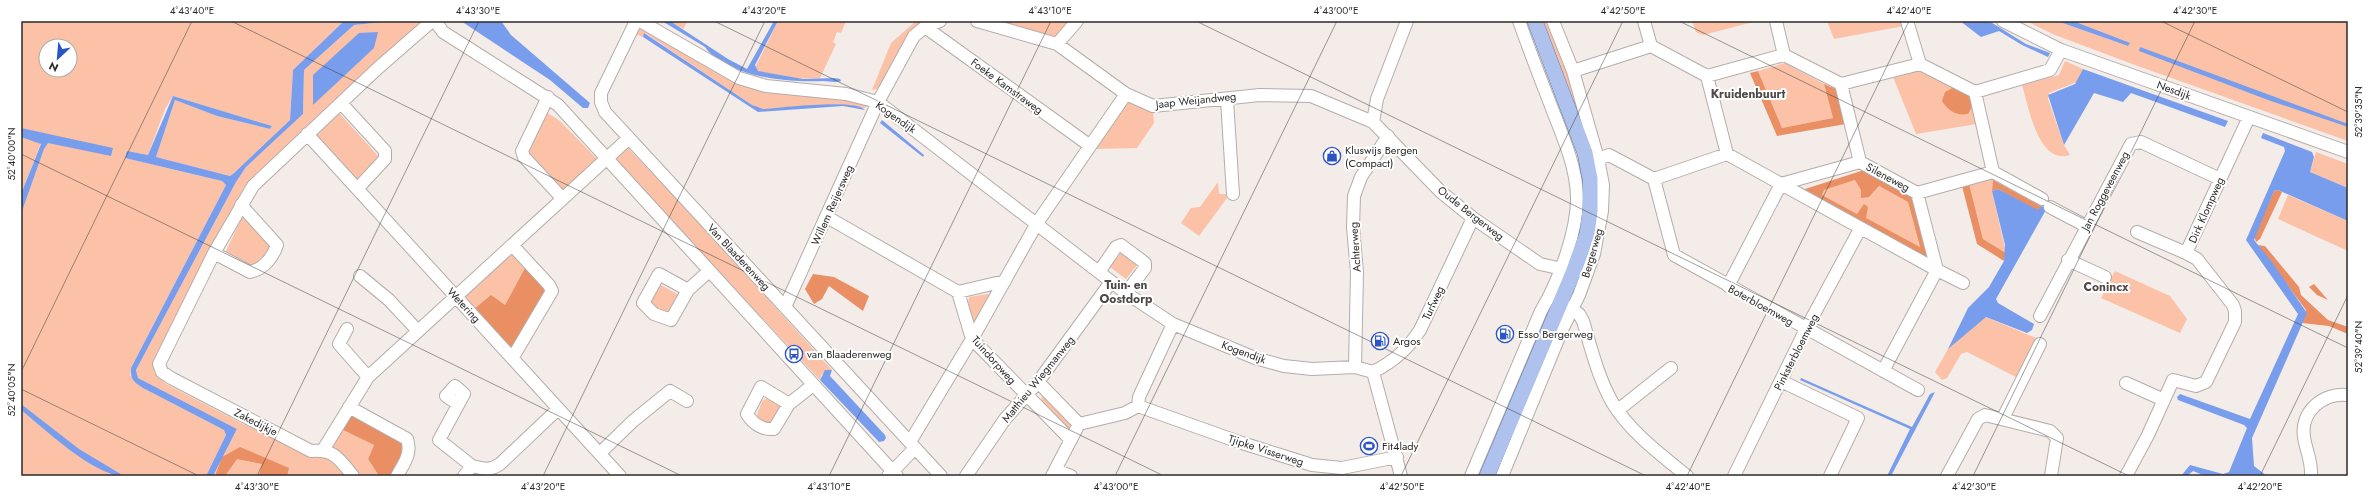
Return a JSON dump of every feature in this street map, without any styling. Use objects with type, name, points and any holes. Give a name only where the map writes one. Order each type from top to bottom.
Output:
[{"type":"main road","name":"Bergerweg","points":[[1487,476],[1530,377],[1563,308],[1566,270],[1587,234],[1591,200],[1590,179],[1580,140],[1535,21]]},
{"type":"street","points":[[241,205],[277,245],[274,252],[260,268],[250,272],[214,252],[241,205],[253,186],[307,134],[433,21],[443,32],[548,97],[568,116],[893,474],[913,445],[1037,223],[1089,145],[1126,94]]},
{"type":"street","name":"Van Blaaderenweg","points":[[636,21],[600,97],[605,112],[941,476]]},
{"type":"street","name":"Kogendijk","points":[[640,21],[739,78],[766,86],[846,94],[878,102],[1037,223],[1111,282],[1173,324],[1255,358],[1284,366],[1312,369],[1355,367],[1373,372]]},
{"type":"street","points":[[925,27],[940,21]]},
{"type":"street","name":"Jaap Weijandweg","points":[[977,21],[1057,44],[1126,94],[1153,106],[1228,100],[1235,96],[1311,96],[1373,122]]},
{"type":"street","points":[[1057,44],[1077,21]]},
{"type":"street","points":[[1373,122],[1377,100],[1407,21]]},
{"type":"street","name":"Bergerweg","points":[[1471,476],[1537,320],[1555,284],[1566,270],[1574,227],[1577,196],[1575,179],[1564,138],[1519,21]]},
{"type":"street","name":"Bergerweg","points":[[1502,476],[1563,308],[1579,295],[1600,231],[1603,185],[1598,159],[1574,71],[1553,21]]},
{"type":"street","points":[[1644,21],[1651,46]]},
{"type":"street","points":[[1776,21],[1784,55]]},
{"type":"street","points":[[1907,21],[1920,64]]},
{"type":"street","name":"Nesdijk","points":[[2003,21],[2061,50],[2348,152]]},
{"type":"street","name":"Willem Reijersweg","points":[[785,307],[878,102],[914,36],[925,27]]},
{"type":"street","name":"Foeke Kamstraweg","points":[[925,27],[1089,145]]},
{"type":"street","points":[[1574,71],[1651,46],[1707,76],[1784,55],[1841,84],[1920,64],[1975,92],[2050,70],[2061,50]]},
{"type":"street","points":[[1707,76],[1727,154],[1860,229],[1962,283]]},
{"type":"street","name":"Sileneweg","points":[[1841,84],[1860,162],[1917,193],[1993,172]]},
{"type":"street","points":[[1975,92],[1993,172],[2086,226]]},
{"type":"street","points":[[548,97],[522,151],[524,156],[562,198]]},
{"type":"street","points":[[1228,100],[1229,154],[1233,194]]},
{"type":"street","points":[[341,103],[385,151],[386,158],[358,188]]},
{"type":"street","name":"Dirk Klompweg","points":[[2126,476],[2148,436],[2173,380],[2196,386],[2206,382],[2236,316],[2233,306],[2197,259],[2186,253],[2249,117]]},
{"type":"street","name":"Oude Bergerweg","points":[[1373,122],[1441,192],[1473,218],[1540,264],[1566,270]]},
{"type":"street","name":"Wetering","points":[[307,134],[513,357],[558,409],[620,476]]},
{"type":"street","name":"Achterweg","points":[[1355,367],[1357,280],[1353,227],[1354,196],[1361,177],[1388,136]]},
{"type":"street","points":[[323,450],[368,376],[513,246],[562,198],[629,138]]},
{"type":"street","name":"Jan Roggeveenweg","points":[[2040,316],[2068,260],[2131,144],[2141,142],[2220,178]]},
{"type":"street","points":[[1598,159],[1609,155],[1654,179],[1727,154]]},
{"type":"street","points":[[1728,286],[1781,184],[1860,162]]},
{"type":"street","name":"Boterbloemweg","points":[[1654,179],[1674,255],[1918,390]]},
{"type":"street","points":[[1883,371],[1937,270],[1917,193]]},
{"type":"street","points":[[827,217],[958,292],[1005,281]]},
{"type":"street","name":"Turfweg","points":[[1373,372],[1393,362],[1410,346],[1420,330],[1473,218]]},
{"type":"street","name":"Pinksterbloemweg","points":[[1734,476],[1806,329],[1860,229]]},
{"type":"street","points":[[2137,232],[2186,253]]},
{"type":"street","points":[[1099,272],[1116,247],[1121,245],[1145,263],[1145,268],[1126,293]]},
{"type":"street","points":[[513,246],[552,291],[513,357]]},
{"type":"street","name":"Zakedijkje","points":[[214,252],[159,364],[162,372],[311,451],[323,450],[333,453],[353,476]]},
{"type":"street","points":[[2068,260],[2105,277]]},
{"type":"street","points":[[688,290],[710,271]]},
{"type":"street","points":[[360,276],[390,300],[418,331]]},
{"type":"street","name":"Matthieu Wiegmanweg","points":[[966,476],[1005,419],[1038,382],[1111,282]]},
{"type":"street","name":"Tuindorpweg","points":[[958,292],[972,338],[1070,440]]},
{"type":"street","points":[[1537,320],[1563,308],[1579,314],[1583,321],[1604,386],[1618,410],[1651,447],[1686,476]]},
{"type":"street","points":[[1071,476],[1054,473],[1079,424],[1125,413],[1138,406],[1139,397],[1173,324]]},
{"type":"street","points":[[347,329],[339,344],[368,376]]},
{"type":"street","points":[[2003,418],[2040,344]]},
{"type":"street","points":[[1519,362],[1530,377]]},
{"type":"street","points":[[1618,410],[1671,368]]},
{"type":"street","points":[[1373,372],[1397,456],[1401,476]]},
{"type":"street","points":[[1781,381],[1858,418],[1830,476]]},
{"type":"street","points":[[1038,382],[1079,424]]},
{"type":"street","points":[[2126,383],[2164,400]]},
{"type":"street","points":[[789,404],[813,385]]},
{"type":"street","points":[[600,453],[633,421],[670,391],[687,401]]},
{"type":"street","points":[[2311,476],[2311,462],[2304,436],[2305,420],[2312,409],[2322,400],[2334,395],[2348,395]]},
{"type":"street","points":[[458,404],[439,440],[472,466],[482,469],[493,469],[500,464],[558,409]]},
{"type":"street","name":"Tjipke Visserweg","points":[[1138,406],[1288,459],[1312,465],[1342,468],[1397,456]]},
{"type":"street","points":[[349,407],[407,439],[410,448],[397,476]]},
{"type":"street","points":[[1947,476],[1978,419],[1985,415],[2003,418],[2050,431],[2056,438],[2051,476]]},
{"type":"street","points":[[464,476],[472,466]]},
{"type":"shaded area","points":[[21,21],[344,21],[293,70],[290,120],[230,176],[156,157],[175,100],[217,116],[270,129],[272,126],[173,96],[165,109],[148,155],[127,151],[125,158],[222,181],[226,185],[131,368],[130,375],[143,388],[224,430],[226,435],[206,476],[21,476],[21,214],[47,140],[21,134]]},
{"type":"shaded area","points":[[393,21],[423,21],[244,187],[154,362],[154,372],[166,384],[243,424],[313,455],[329,456],[347,476],[213,476],[237,429],[138,378],[136,370],[236,182],[246,167],[303,114],[304,70],[354,25]]},
{"type":"shaded area","points":[[670,21],[688,21],[683,29]]},
{"type":"shaded area","points":[[778,21],[846,21],[841,33],[837,32],[833,42],[836,44],[820,78],[776,77],[760,72],[755,68]]},
{"type":"shaded area","points":[[916,21],[925,21],[881,88],[872,90],[891,43]]},
{"type":"shaded area","points":[[997,21],[1072,21],[1059,37]]},
{"type":"shaded area","points":[[1542,21],[1551,21],[1563,52],[1588,138]]},
{"type":"shaded area","points":[[1692,21],[1757,21],[1703,35],[1696,32]]},
{"type":"shaded area","points":[[1827,21],[1903,21],[1904,26],[1834,39]]},
{"type":"shaded area","points":[[2026,21],[2057,21],[2128,46],[2073,21],[2348,21],[2348,141],[2135,65],[2055,35]]},
{"type":"shaded area","points":[[638,27],[643,27],[718,71],[870,105],[864,108],[837,104],[763,110],[752,105],[645,33],[643,37],[633,33]]},
{"type":"shaded area","points":[[2065,61],[2083,69],[2077,82],[2049,93],[2048,99],[2064,145],[2070,155],[2059,156],[2050,151],[2042,143],[2031,118],[2022,85],[2059,75]]},
{"type":"shaded area","points":[[1785,63],[1824,84],[1833,118],[1782,128],[1758,71]]},
{"type":"shaded area","points":[[1923,70],[1954,87],[1945,92],[1972,107],[1977,124],[1916,134],[1893,77]]},
{"type":"shaded area","points":[[1758,71],[1782,128],[1833,118],[1824,84],[1838,90],[1846,124],[1777,136],[1750,73]]},
{"type":"shaded area","points":[[1954,87],[1970,96],[1972,107],[1968,114],[1953,112],[1947,108],[1942,101],[1945,92]]},
{"type":"shaded area","points":[[1126,99],[1153,108],[1154,123],[1137,148],[1094,149]]},
{"type":"shaded area","points":[[546,112],[560,121],[598,160],[562,191],[526,149]]},
{"type":"shaded area","points":[[339,113],[380,158],[357,183],[313,139]]},
{"type":"shaded area","points":[[21,137],[41,143],[21,194]]},
{"type":"shaded area","points":[[627,147],[691,214],[832,370],[828,370],[821,375],[820,380],[616,162],[619,154]]},
{"type":"shaded area","points":[[2316,152],[2348,164],[2348,188],[2310,172]]},
{"type":"shaded area","points":[[1864,170],[1914,197],[1931,262],[1799,191]],"holes":[[[1855,180],[1861,190],[1861,198],[1869,197],[1879,186],[1908,202],[1920,247],[1866,218],[1868,207],[1864,204],[1857,214],[1822,195],[1824,190]]]},
{"type":"shaded area","points":[[1991,179],[1993,180],[1992,191],[2006,253],[1983,239],[1969,184]]},
{"type":"shaded area","points":[[1855,180],[1869,197],[1879,186],[1908,202],[1920,248],[1822,195],[1824,190]]},
{"type":"shaded area","points":[[1993,180],[2041,206],[2038,211],[1998,189],[1992,191]]},
{"type":"shaded area","points":[[1218,182],[1219,194],[1226,194],[1227,198],[1199,236],[1181,223],[1191,208],[1200,207]]},
{"type":"shaded area","points":[[1969,184],[1983,239],[2006,253],[2004,261],[1977,244],[1962,186]]},
{"type":"shaded area","points":[[2278,190],[2282,192],[2260,239],[2256,242],[2254,236],[2274,191]]},
{"type":"shaded area","points":[[2288,195],[2348,221],[2348,251],[2278,219]]},
{"type":"shaded area","points":[[242,217],[269,242],[268,250],[262,259],[253,267],[225,253]]},
{"type":"shaded area","points":[[2258,245],[2265,246],[2299,287],[2301,295],[2328,320],[2348,327],[2348,334],[2329,326],[2302,323],[2306,310]]},
{"type":"shaded area","points":[[513,251],[526,266],[505,305],[473,310],[465,296]]},
{"type":"shaded area","points":[[1121,253],[1137,265],[1126,279],[1110,267]]},
{"type":"shaded area","points":[[526,266],[549,291],[512,352],[473,310],[491,295],[505,305]]},
{"type":"shaded area","points":[[2115,271],[2170,296],[2187,319],[2180,333],[2101,298]]},
{"type":"shaded area","points":[[813,274],[834,277],[869,296],[863,311],[829,286],[822,299],[814,304],[805,289]]},
{"type":"shaded area","points":[[657,283],[681,296],[675,308],[666,315],[648,306]]},
{"type":"shaded area","points":[[2314,284],[2328,300],[2317,295],[2309,287]]},
{"type":"shaded area","points":[[995,293],[974,327],[968,305],[969,297]]},
{"type":"shaded area","points":[[1986,317],[2036,338],[2018,378],[1967,352],[1961,354],[1947,378],[1942,380],[1935,372],[1948,349],[1977,322]]},
{"type":"shaded area","points":[[1042,396],[1045,396],[1074,425],[1067,432],[1041,401]]},
{"type":"shaded area","points":[[768,398],[783,407],[773,424],[759,422],[757,415],[762,401]]},
{"type":"shaded area","points":[[350,413],[410,446],[397,476],[379,476],[368,459],[374,445],[341,429]]},
{"type":"shaded area","points":[[341,429],[374,445],[368,459],[379,476],[356,476],[332,446]]},
{"type":"shaded area","points":[[240,447],[289,468],[287,476],[259,476],[262,464],[237,459],[225,476],[215,476],[222,457]]},
{"type":"water","points":[[344,21],[393,21],[354,25],[304,70],[303,114],[246,167],[236,182],[136,370],[138,378],[237,429],[213,476],[206,476],[226,435],[224,430],[140,386],[132,378],[131,368],[226,185],[222,181],[125,158],[127,151],[148,155],[173,96],[272,126],[270,129],[217,116],[175,100],[156,157],[230,176],[290,120],[293,70]]},
{"type":"water","points":[[461,21],[501,21],[511,35],[590,103],[588,108],[583,108],[550,80]]},
{"type":"water","points":[[662,21],[670,21],[728,59],[747,69],[774,21],[778,21],[755,65],[758,71],[803,79],[835,78],[840,79],[841,81],[794,81],[760,76],[743,71],[728,65],[715,57],[705,47]]},
{"type":"water","points":[[1960,21],[1989,21],[2026,44],[2050,53],[2048,57],[2022,45],[1999,31],[1981,37]]},
{"type":"water","points":[[2057,21],[2073,21],[2130,43],[2128,46]]},
{"type":"water","points":[[378,32],[374,48],[313,105],[313,75],[359,33]]},
{"type":"water","points":[[644,33],[752,105],[763,109],[833,104],[859,106],[865,110],[843,106],[758,112],[643,37]]},
{"type":"water","points":[[2140,47],[2348,124],[2348,127],[2268,100],[2139,51]]},
{"type":"water","points":[[2083,69],[2228,121],[2225,127],[2131,93],[2123,102],[2094,93],[2064,145],[2048,95],[2075,84]]},
{"type":"water","points":[[882,120],[924,155],[923,157],[880,123]]},
{"type":"water","points":[[21,128],[113,148],[111,156],[48,143],[44,149],[21,214],[21,194],[41,144],[21,137]]},
{"type":"water","points":[[2263,133],[2312,152],[2314,157],[2310,172],[2348,188],[2348,221],[2278,190],[2274,191],[2254,240],[2272,262],[2307,313],[2252,438],[2254,466],[2267,476],[2205,476],[2193,471],[2187,476],[2181,476],[2190,465],[2223,474],[2229,472],[2247,428],[2244,425],[2178,400],[2177,397],[2180,394],[2250,419],[2298,314],[2246,240],[2285,151],[2284,147],[2261,138]]},
{"type":"water","points":[[1998,189],[2038,210],[2041,206],[2047,208],[1996,299],[1998,303],[2034,324],[2032,330],[2027,333],[1986,317],[1948,349],[1968,308],[1989,287],[2004,261],[2005,245],[1992,191]]},
{"type":"water","points":[[825,370],[832,370],[830,376],[885,435],[886,438],[884,441],[879,442],[820,380]]},
{"type":"water","points":[[1801,378],[1912,427],[1930,394],[1935,392],[1891,476],[1887,476],[1910,429],[1800,380]]},
{"type":"water","points":[[21,404],[79,449],[124,476],[112,474],[99,468],[70,450],[21,410]]},
{"type":"place","name":"Kluswijs Bergen (Compact)","points":[[1332,156]]},
{"type":"place","name":"Esso Bergerweg","points":[[1505,334]]},
{"type":"place","name":"Argos","points":[[1380,341]]},
{"type":"place","name":"van Blaaderenweg","points":[[794,354]]},
{"type":"place","name":"Fit4lady","points":[[1369,446]]},
{"type":"district","name":"Kruidenbuurt","points":[[1748,94]]},
{"type":"district","name":"Conincx","points":[[2106,287]]},
{"type":"district","name":"Tuin- en Oostdorp","points":[[1126,292]]}]
